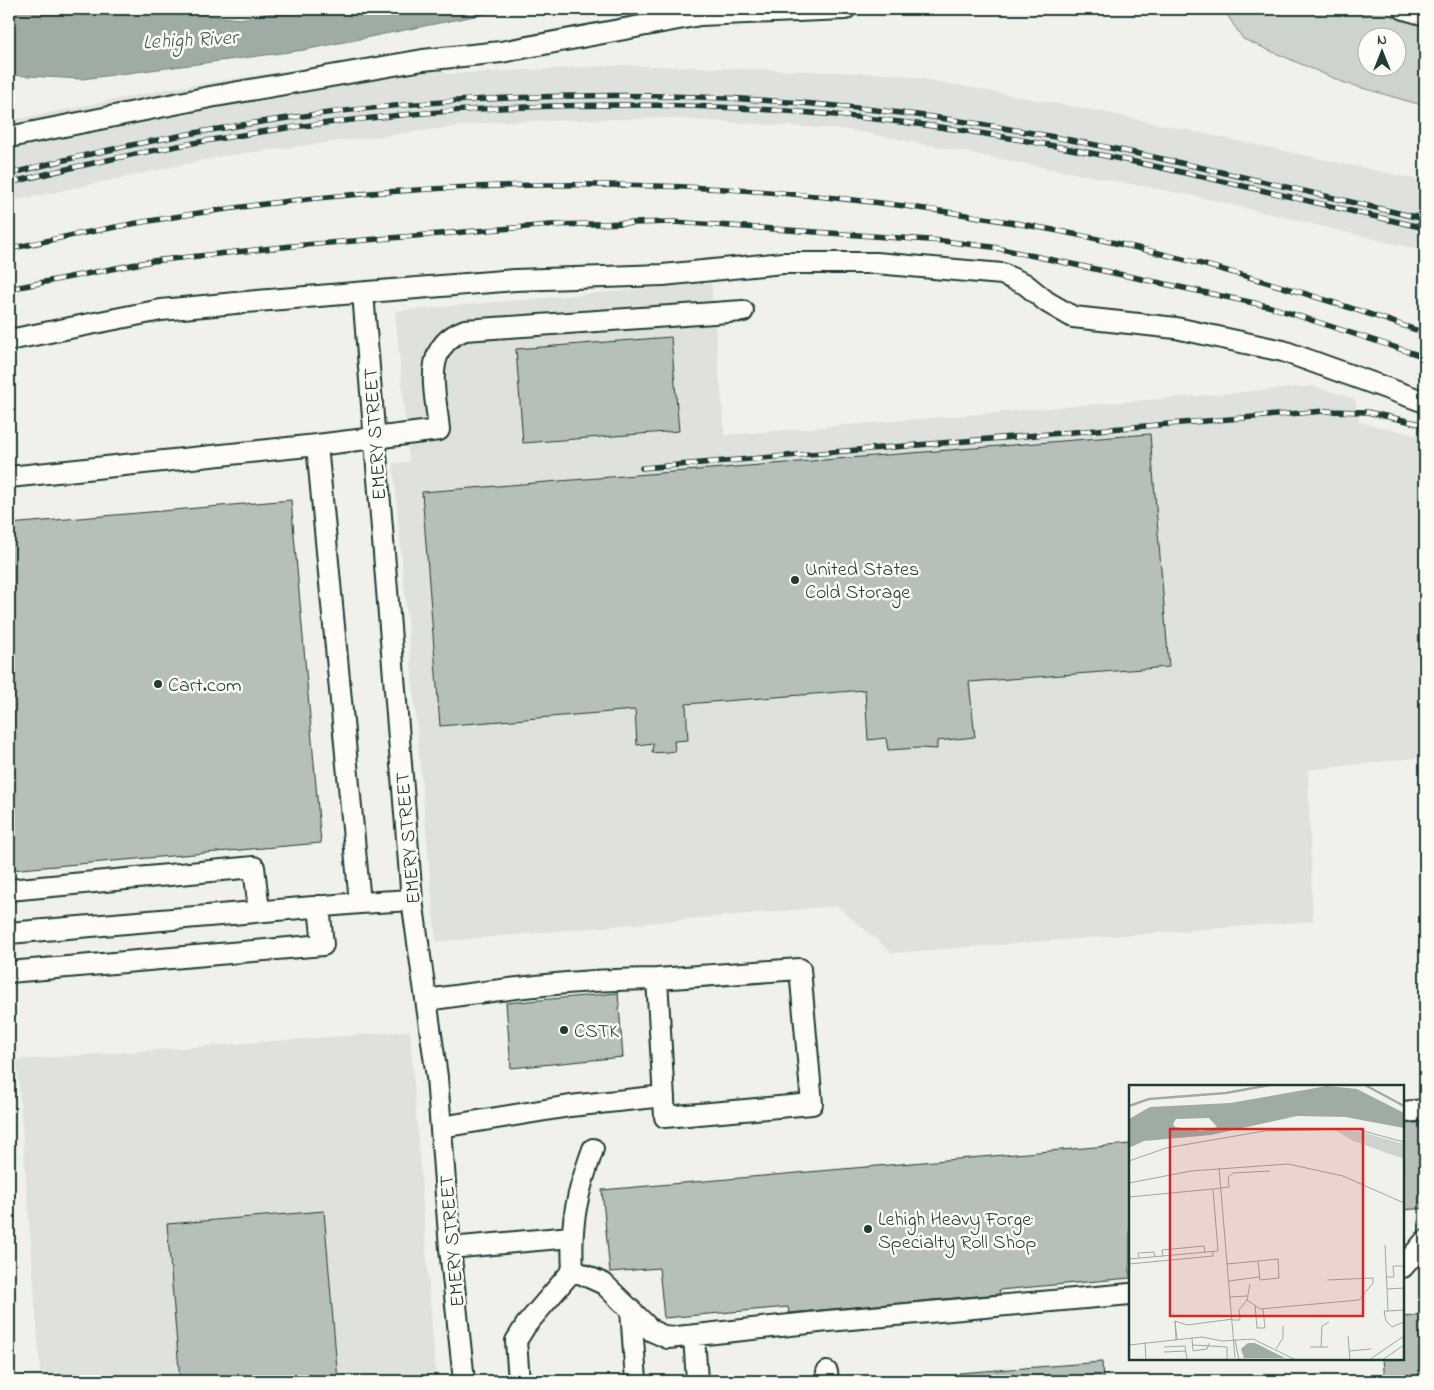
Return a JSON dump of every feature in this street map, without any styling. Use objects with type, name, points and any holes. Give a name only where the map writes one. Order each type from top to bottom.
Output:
[{"type":"street","points":[[9,137],[219,95],[422,60],[501,52],[700,15],[845,9]]},
{"type":"street","points":[[1404,9],[1425,15]]},
{"type":"street","points":[[9,340],[161,310],[515,280],[663,275],[783,263],[876,263],[1002,274],[1025,284],[1047,302],[1073,317],[1176,328],[1283,351],[1425,402]]},
{"type":"street","name":"EMERY STREET","points":[[363,294],[412,900],[437,1077],[450,1248],[464,1381]]},
{"type":"street","points":[[9,477],[318,445],[439,430],[434,369],[435,357],[442,345],[452,336],[465,330],[743,311]]},
{"type":"street","points":[[318,445],[360,903]]},
{"type":"street","points":[[9,890],[254,867],[259,911]]},
{"type":"street","points":[[9,933],[319,906],[412,900]]},
{"type":"street","points":[[9,972],[323,944],[319,906]]},
{"type":"street","points":[[426,1000],[542,984],[607,979],[657,979],[800,968],[812,1104],[665,1118],[657,979]]},
{"type":"street","points":[[441,1127],[570,1106],[664,1096]]},
{"type":"street","points":[[1404,1112],[1425,1110]]},
{"type":"street","points":[[519,1381],[516,1341],[526,1324],[572,1270],[571,1237],[578,1190],[593,1149]]},
{"type":"street","points":[[450,1248],[571,1237]]},
{"type":"street","points":[[1404,1266],[1425,1241]]},
{"type":"street","points":[[572,1270],[604,1284],[652,1331],[668,1338],[828,1321],[1129,1294]]},
{"type":"street","points":[[631,1310],[636,1381]]},
{"type":"street","points":[[694,1336],[697,1381]]},
{"type":"shaded area","points":[[1224,10],[1385,14],[1425,27],[1425,106],[1345,83],[1243,39]]},
{"type":"shaded area","points":[[423,50],[446,74],[626,65],[896,74],[1098,111],[1425,181],[1425,251],[1199,197],[850,130],[663,118],[494,122],[223,156],[9,202],[9,121],[167,89]]},
{"type":"shaded area","points":[[711,283],[725,435],[1314,386],[1355,399],[1359,422],[1425,437],[1425,757],[1308,770],[1313,921],[892,953],[837,906],[436,942],[393,463],[409,462],[395,311]]},
{"type":"shaded area","points":[[410,1031],[436,1381],[41,1381],[17,1060]]},
{"type":"water","name":"Lehigh River","points":[[9,9],[196,9],[213,16],[240,19],[292,9],[510,9],[304,50],[82,79],[9,75]]},
{"type":"building","points":[[671,337],[679,431],[523,443],[516,349]]},
{"type":"building","name":"United States Cold Storage","points":[[1150,434],[1169,667],[969,682],[975,737],[937,741],[937,749],[888,750],[886,738],[868,740],[865,690],[686,704],[688,740],[674,741],[675,751],[667,752],[652,753],[653,743],[637,745],[635,710],[440,726],[422,492]]},
{"type":"building","name":"Cart.com","points":[[291,500],[321,843],[9,870],[9,524]]},
{"type":"building","name":"CSTK","points":[[618,993],[623,1057],[511,1068],[506,1003]]},
{"type":"building","points":[[1425,1122],[1425,1208],[1404,1210],[1404,1124]]},
{"type":"building","name":"Lehigh Heavy Forge: Specialty Roll Shop","points":[[1129,1144],[1129,1278],[999,1290],[1000,1294],[789,1313],[788,1307],[664,1318],[659,1268],[610,1272],[602,1190]]},
{"type":"building","points":[[324,1211],[338,1381],[180,1381],[167,1224]]},
{"type":"building","points":[[1425,1315],[1425,1381],[1385,1381],[1383,1360],[1404,1360],[1404,1317]]},
{"type":"building","points":[[1102,1362],[1103,1381],[959,1381],[959,1373]]},
{"type":"railway","points":[[9,174],[120,147],[232,126],[346,111],[460,101],[575,96],[689,97],[803,103],[981,124],[1172,161],[1425,219]]},
{"type":"railway","points":[[9,183],[121,157],[233,136],[346,121],[460,110],[574,105],[688,106],[803,112],[981,133],[1172,170],[1425,228]]},
{"type":"railway","points":[[9,249],[134,224],[260,205],[386,192],[514,186],[641,186],[769,192],[895,205],[1021,224],[1073,234],[1225,270],[1326,300],[1425,333]]},
{"type":"railway","points":[[9,289],[152,261],[292,246],[550,225],[674,222],[943,241],[992,247],[1268,306],[1425,357]]},
{"type":"railway","points":[[642,468],[1325,411],[1367,412],[1425,425]]},
{"type":"place","name":"United States Cold Storage","points":[[795,580]]},
{"type":"place","name":"Cart.com","points":[[158,684]]},
{"type":"place","name":"CSTK","points":[[564,1030]]},
{"type":"place","name":"Lehigh Heavy Forge: Specialty Roll Shop","points":[[868,1229]]}]
